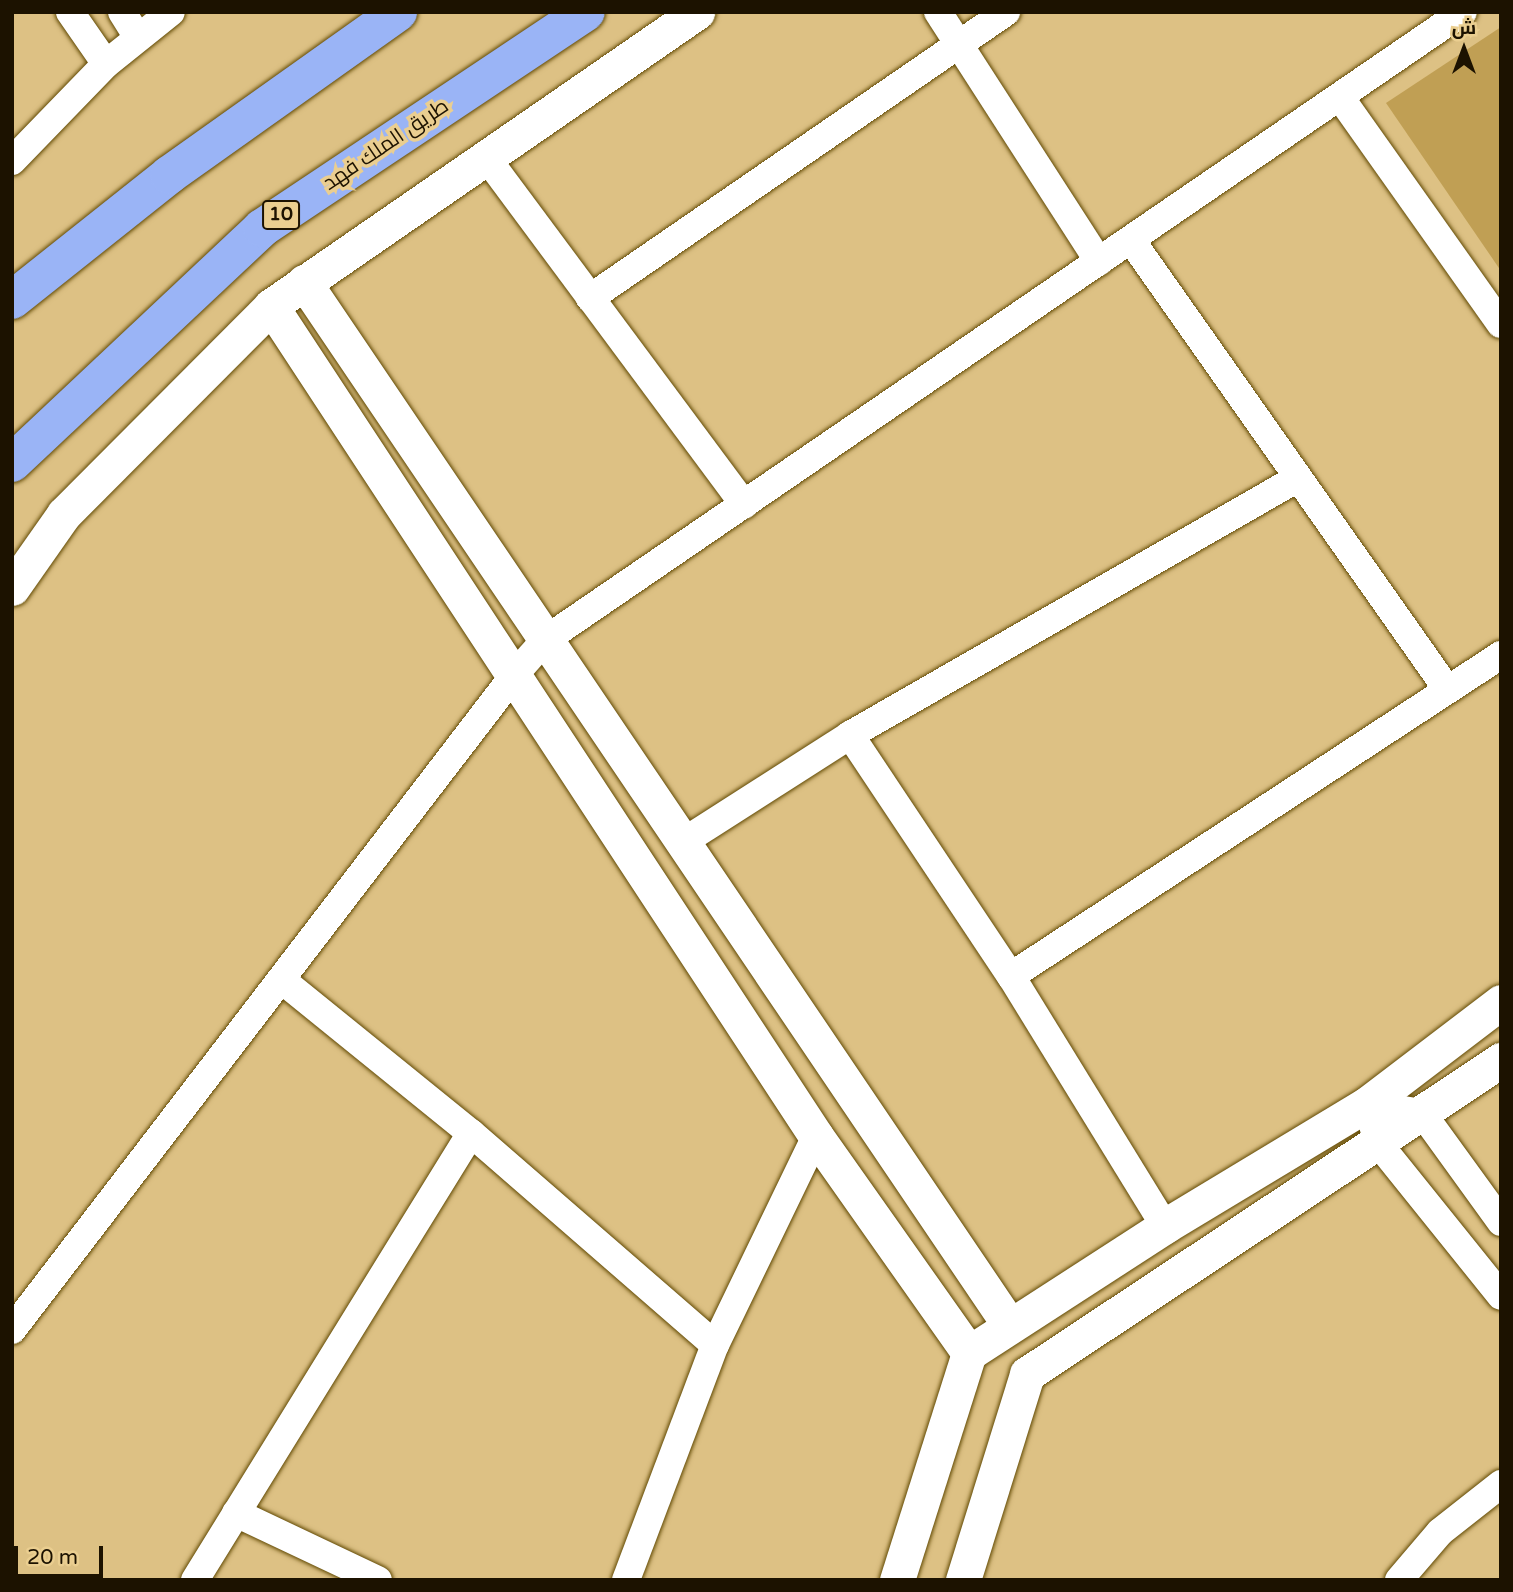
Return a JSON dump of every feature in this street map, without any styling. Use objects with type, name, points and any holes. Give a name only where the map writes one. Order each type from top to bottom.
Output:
[{"type":"highway","points":[[12,300],[169,175],[398,12]]},
{"type":"highway","name":"طريق الملك فهد","points":[[12,463],[262,228],[586,12]]},
{"type":"street","points":[[70,12],[106,64]]},
{"type":"street","points":[[122,12],[137,36]]},
{"type":"street","points":[[12,161],[106,64],[137,36],[172,12]]},
{"type":"street","points":[[12,588],[64,514],[271,306],[697,12]]},
{"type":"street","points":[[938,12],[1099,262]]},
{"type":"street","points":[[590,298],[1006,12]]},
{"type":"street","points":[[12,1330],[515,674],[545,640],[1464,12]]},
{"type":"street","points":[[1340,97],[1501,324]]},
{"type":"street","points":[[486,157],[744,505]]},
{"type":"street","points":[[1131,240],[1447,689]]},
{"type":"street","points":[[304,282],[1010,1326]]},
{"type":"street","points":[[271,306],[816,1136],[969,1353]]},
{"type":"street","points":[[683,842],[850,735],[1298,478]]},
{"type":"street","points":[[1011,976],[1501,655]]},
{"type":"street","points":[[850,735],[1011,976],[1165,1226]]},
{"type":"street","points":[[282,981],[471,1133],[715,1345]]},
{"type":"street","points":[[897,1580],[969,1353],[1165,1226],[1367,1104],[1501,1002]]},
{"type":"street","points":[[963,1580],[1027,1374],[1501,1060]]},
{"type":"street","points":[[1367,1104],[1422,1114],[1501,1222]]},
{"type":"street","points":[[1367,1104],[1378,1143],[1501,1296]]},
{"type":"street","points":[[195,1580],[471,1133]]},
{"type":"street","points":[[626,1580],[715,1345],[816,1136]]},
{"type":"street","points":[[1399,1580],[1440,1532],[1501,1483]]},
{"type":"street","points":[[236,1513],[378,1580]]},
{"type":"shaded area","points":[[1501,27],[1501,271],[1386,103]]}]
